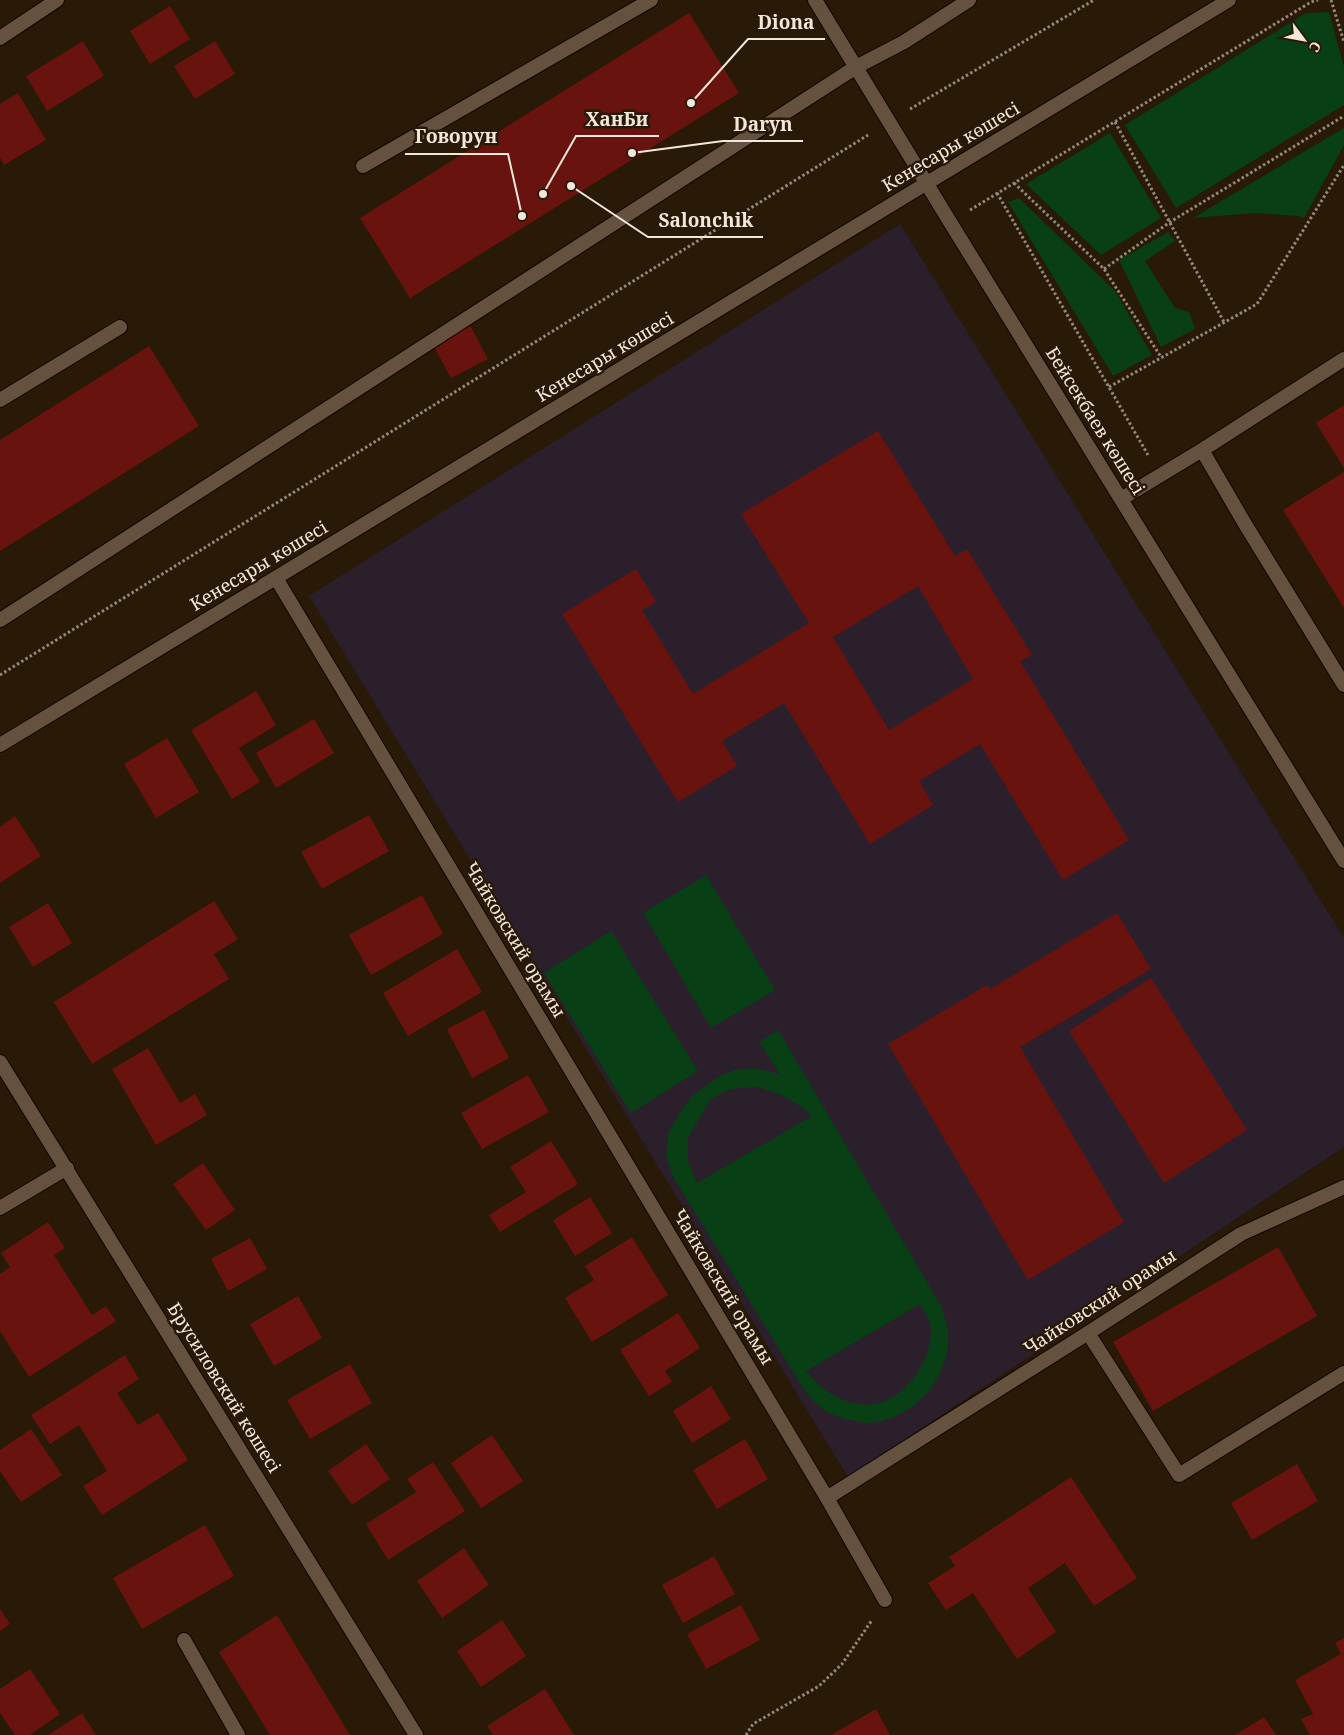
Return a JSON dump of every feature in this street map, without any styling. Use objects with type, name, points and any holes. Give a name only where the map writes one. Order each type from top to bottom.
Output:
[{"type":"street","points":[[0,38],[57,0]]},
{"type":"street","points":[[363,166],[651,0]]},
{"type":"street","name":"Бейсекбаев көшесі","points":[[815,0],[926,184],[1344,861]]},
{"type":"street","points":[[0,620],[856,67],[904,42],[970,0]]},
{"type":"street","name":"Кенесары көшесі","points":[[0,745],[1229,0]]},
{"type":"street","points":[[0,400],[120,327]]},
{"type":"street","points":[[1121,499],[1202,450],[1344,359]]},
{"type":"street","points":[[1202,450],[1245,524],[1344,684]]},
{"type":"street","name":"Чайковский орамы","points":[[276,578],[827,1498],[1241,1234],[1344,1187]]},
{"type":"street","name":"Брусиловский көшесі","points":[[0,1062],[416,1735]]},
{"type":"street","points":[[0,1208],[66,1168]]},
{"type":"street","points":[[1088,1333],[1180,1475],[1344,1373]]},
{"type":"street","points":[[827,1498],[885,1600]]},
{"type":"street","points":[[184,1640],[238,1735]]},
{"type":"path","points":[[0,675],[890,122],[1094,0]]},
{"type":"path","points":[[950,222],[1318,0]]},
{"type":"path","points":[[1331,0],[1344,42]]},
{"type":"path","points":[[1104,269],[1170,222],[1344,116]]},
{"type":"path","points":[[1115,122],[1224,322]]},
{"type":"path","points":[[1109,387],[1257,304],[1344,165]]},
{"type":"path","points":[[1014,183],[1104,269],[1162,357]]},
{"type":"path","points":[[997,193],[1160,476]]},
{"type":"path","points":[[746,1735],[753,1724],[819,1686],[836,1670],[885,1600]]},
{"type":"shaded area","points":[[900,224],[1344,938],[1344,1147],[848,1477],[309,596]]},
{"type":"green space","points":[[1329,12],[1344,67],[1344,105],[1176,208],[1125,125],[1306,13]]},
{"type":"green space","points":[[1344,128],[1344,145],[1304,218],[1255,213],[1193,218]]},
{"type":"green space","points":[[1110,133],[1161,218],[1101,255],[1026,184]]},
{"type":"green space","points":[[1019,198],[1115,291],[1152,355],[1113,376],[1008,202]]},
{"type":"green space","points":[[1168,232],[1175,241],[1145,261],[1175,308],[1189,312],[1195,329],[1161,347],[1119,260]]},
{"type":"green space","points":[[706,875],[775,990],[711,1028],[643,913]]},
{"type":"green space","points":[[611,931],[698,1071],[631,1113],[544,973]]},
{"type":"green space","points":[[778,1030],[941,1306],[947,1326],[948,1346],[945,1361],[939,1374],[932,1387],[911,1408],[884,1420],[867,1423],[842,1418],[824,1410],[812,1399],[800,1383],[672,1175],[666,1155],[669,1131],[692,1096],[718,1077],[734,1070],[754,1068],[780,1074],[759,1042]],"holes":[[[756,1087],[786,1097],[812,1116],[697,1183],[688,1161],[688,1138],[701,1115],[711,1099],[730,1089]],[[920,1304],[930,1324],[929,1348],[918,1372],[910,1383],[890,1399],[868,1404],[848,1401],[820,1386],[806,1371]]]},
{"type":"building","points":[[170,6],[190,39],[150,64],[130,31]]},
{"type":"building","points":[[689,13],[739,93],[410,298],[360,218]]},
{"type":"building","points":[[83,41],[104,76],[47,111],[26,76]]},
{"type":"building","points":[[215,41],[235,74],[195,99],[174,66]]},
{"type":"building","points":[[18,93],[46,140],[4,165],[0,158],[0,104]]},
{"type":"building","points":[[469,323],[488,359],[451,378],[432,343]]},
{"type":"building","points":[[149,346],[199,426],[0,551],[0,440]]},
{"type":"building","points":[[1344,405],[1344,468],[1316,423]]},
{"type":"building","points":[[878,431],[955,556],[967,549],[1032,655],[1020,661],[1129,840],[1063,880],[980,744],[919,781],[933,805],[870,844],[784,703],[722,741],[737,766],[678,802],[562,614],[636,569],[656,602],[642,610],[693,694],[809,623],[741,514]],"holes":[[[918,586],[973,679],[889,730],[833,637]]]},
{"type":"building","points":[[1344,472],[1344,608],[1283,510]]},
{"type":"building","points":[[256,691],[276,725],[239,748],[260,782],[232,799],[191,730]]},
{"type":"building","points":[[314,719],[334,753],[276,788],[256,753]]},
{"type":"building","points":[[167,738],[199,792],[156,818],[124,764]]},
{"type":"building","points":[[369,815],[389,851],[322,889],[301,852]]},
{"type":"building","points":[[15,816],[41,856],[0,883],[0,827]]},
{"type":"building","points":[[422,895],[443,934],[371,975],[349,935]]},
{"type":"building","points":[[214,901],[238,939],[214,954],[229,979],[92,1064],[54,1002]]},
{"type":"building","points":[[48,903],[72,943],[33,967],[9,927]]},
{"type":"building","points":[[1117,913],[1151,969],[1020,1047],[1124,1222],[1028,1280],[888,1044],[987,985],[990,989]]},
{"type":"building","points":[[457,949],[482,992],[408,1036],[383,993]]},
{"type":"building","points":[[1151,978],[1247,1130],[1164,1183],[1069,1031]]},
{"type":"building","points":[[484,1010],[509,1058],[472,1078],[447,1029]]},
{"type":"building","points":[[148,1048],[180,1103],[195,1094],[207,1115],[156,1145],[112,1069]]},
{"type":"building","points":[[528,1075],[549,1112],[482,1149],[461,1113]]},
{"type":"building","points":[[551,1141],[578,1184],[500,1232],[489,1215],[526,1192],[510,1167]]},
{"type":"building","points":[[203,1163],[235,1210],[206,1230],[173,1184]]},
{"type":"building","points":[[590,1197],[612,1233],[575,1256],[553,1220]]},
{"type":"building","points":[[48,1222],[65,1248],[54,1255],[92,1315],[106,1306],[116,1321],[29,1377],[0,1331],[0,1274],[10,1267],[1,1253]]},
{"type":"building","points":[[632,1237],[668,1295],[592,1342],[565,1298],[594,1280],[585,1266]]},
{"type":"building","points":[[250,1238],[267,1269],[228,1291],[211,1259]]},
{"type":"building","points":[[1278,1247],[1317,1316],[1153,1411],[1113,1342]]},
{"type":"building","points":[[298,1296],[322,1338],[274,1366],[250,1324]]},
{"type":"building","points":[[678,1313],[700,1348],[665,1371],[672,1382],[649,1396],[620,1350]]},
{"type":"building","points":[[125,1355],[139,1379],[117,1393],[138,1425],[158,1413],[188,1460],[102,1515],[83,1486],[107,1471],[79,1425],[50,1444],[31,1415]]},
{"type":"building","points":[[350,1364],[372,1403],[310,1439],[287,1400]]},
{"type":"building","points":[[711,1386],[731,1419],[692,1443],[673,1411]]},
{"type":"building","points":[[31,1429],[62,1475],[21,1502],[0,1471],[0,1450]]},
{"type":"building","points":[[492,1435],[523,1481],[481,1508],[451,1463]]},
{"type":"building","points":[[745,1439],[768,1479],[717,1509],[693,1470]]},
{"type":"building","points":[[366,1444],[390,1479],[352,1505],[328,1471]]},
{"type":"building","points":[[433,1462],[465,1511],[388,1560],[366,1524],[416,1492],[407,1479]]},
{"type":"building","points":[[1297,1464],[1318,1501],[1252,1540],[1231,1503]]},
{"type":"building","points":[[1071,1477],[1137,1578],[1094,1606],[1065,1563],[1028,1588],[1056,1632],[1017,1659],[973,1593],[946,1610],[928,1583],[955,1566],[949,1557]]},
{"type":"building","points":[[205,1525],[234,1576],[142,1629],[113,1578]]},
{"type":"building","points":[[464,1548],[489,1585],[442,1618],[417,1581]]},
{"type":"building","points":[[714,1556],[735,1594],[683,1623],[662,1585]]},
{"type":"building","points":[[741,1605],[760,1640],[706,1669],[687,1634]]},
{"type":"building","points":[[0,1609],[10,1624],[0,1631]]},
{"type":"building","points":[[277,1615],[350,1735],[270,1735],[219,1652]]},
{"type":"building","points":[[502,1620],[526,1656],[481,1687],[457,1651]]},
{"type":"building","points":[[1344,1638],[1344,1735],[1310,1735],[1301,1719],[1313,1714],[1295,1680],[1341,1654],[1335,1643]]},
{"type":"building","points":[[30,1669],[60,1714],[30,1735],[15,1735],[0,1713],[0,1689]]},
{"type":"building","points":[[545,1689],[574,1735],[493,1735],[487,1726]]},
{"type":"building","points":[[876,1709],[890,1735],[831,1735]]},
{"type":"building","points":[[82,1713],[96,1735],[48,1735]]},
{"type":"building","points":[[1264,1717],[1276,1735],[1235,1735]]},
{"type":"place","name":"Diona","points":[[691,103]]},
{"type":"place","name":"Daryn","points":[[632,153]]},
{"type":"place","name":"Salonchik","points":[[571,186]]},
{"type":"place","name":"ХанБи","points":[[543,194]]},
{"type":"place","name":"Говорун","points":[[522,216]]}]
